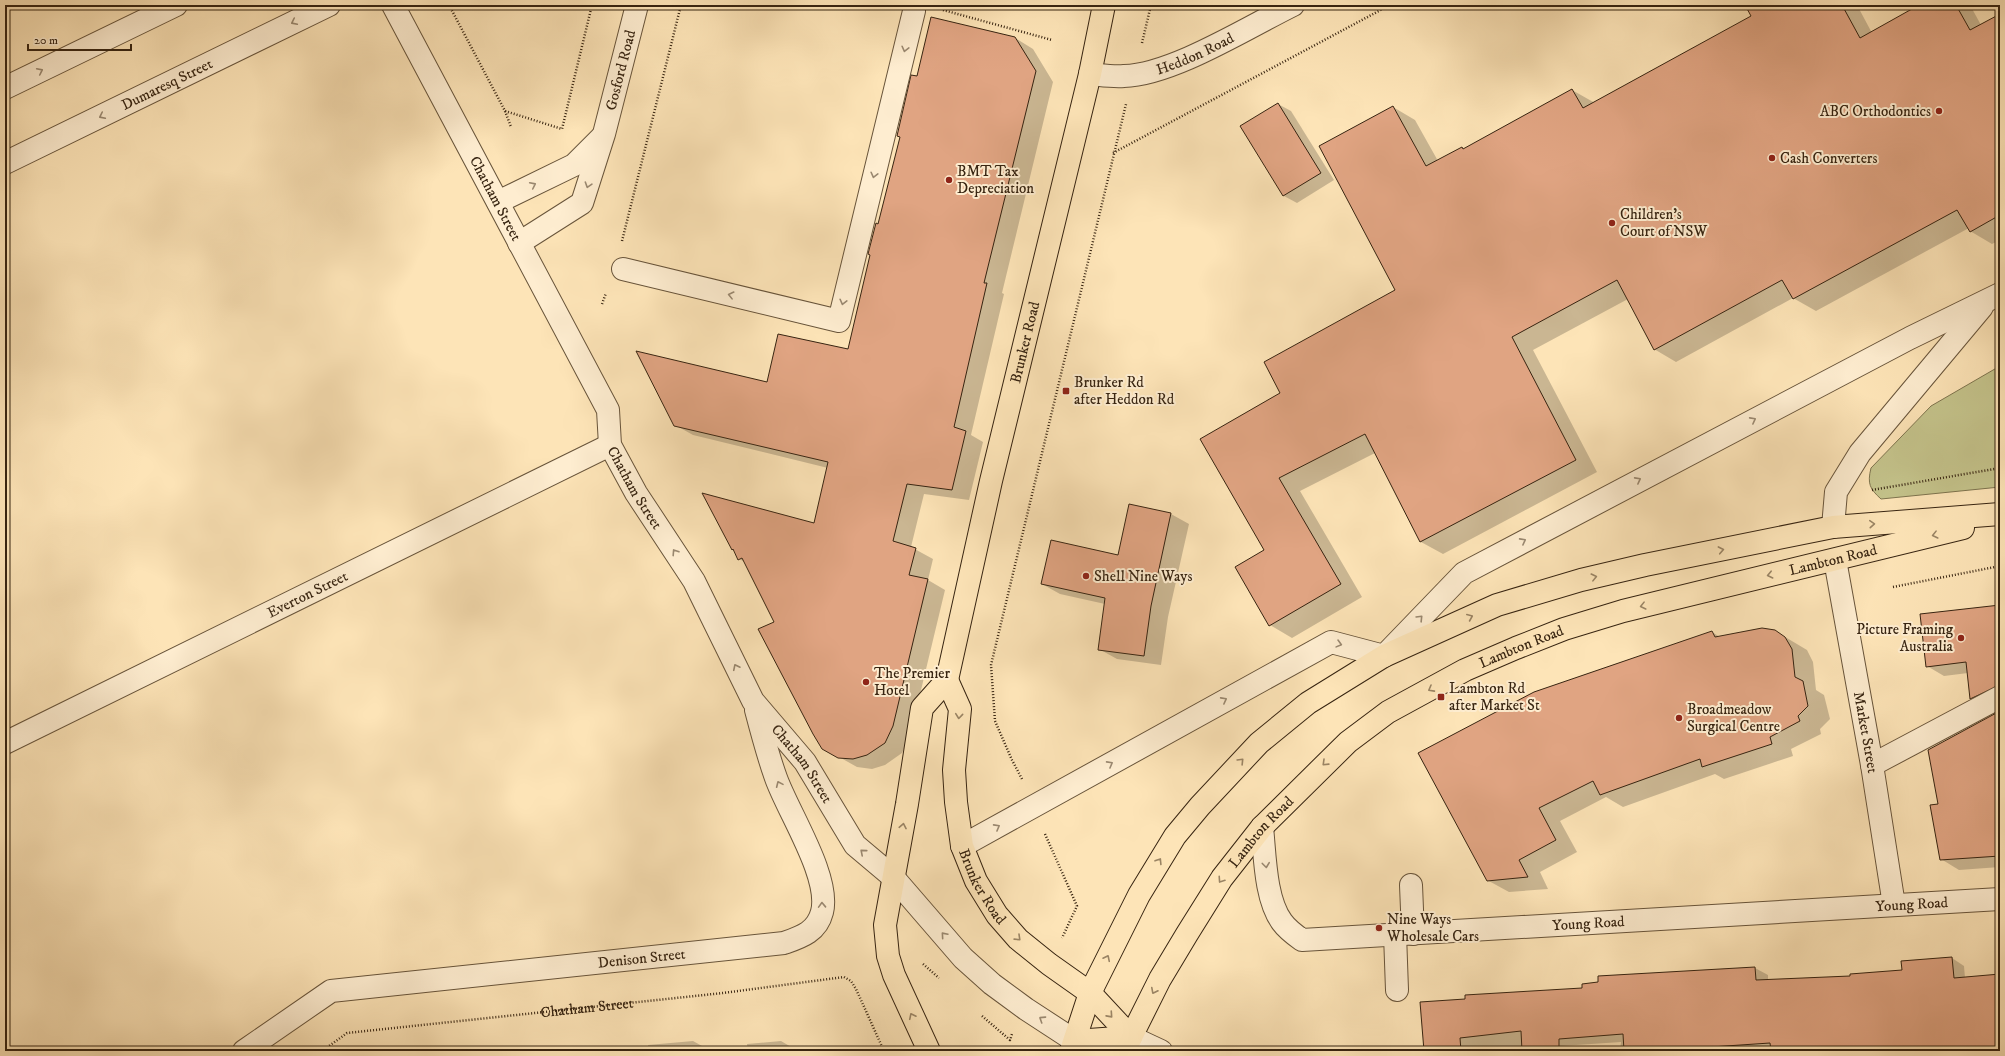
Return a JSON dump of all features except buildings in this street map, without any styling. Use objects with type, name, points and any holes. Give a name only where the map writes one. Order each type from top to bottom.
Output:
[{"type":"main road","name":"Brunker Road","points":[[893,878],[908,804],[922,708],[947,680],[991,481],[1090,74],[1104,5]]},
{"type":"main road","name":"Lambton Road","points":[[1073,1046],[1090,993],[1139,894],[1175,836],[1200,806],[1259,743],[1308,703],[1384,656],[1497,605],[1581,580],[1645,565],[1834,528],[2000,514]]},
{"type":"main road","name":"Lambton Road","points":[[1128,1044],[1160,979],[1191,928],[1222,878],[1262,826],[1348,742],[1388,712],[1465,670],[1516,648],[1557,632],[1623,611],[2000,519]]},
{"type":"main road","name":"Brunker Road","points":[[947,680],[960,709],[954,770],[956,802],[962,846],[976,881],[996,915],[1018,939],[1049,964],[1090,993],[1128,1044]]},
{"type":"main road","points":[[893,878],[885,925],[888,956],[908,1009],[929,1051]]},
{"type":"main road","points":[[1073,1046],[1128,1044]]},
{"type":"street","points":[[5,88],[176,5]]},
{"type":"street","name":"Dumaresq Street","points":[[5,163],[329,5]]},
{"type":"street","name":"Chatham Street","points":[[393,5],[608,410],[610,445],[636,493],[694,581],[753,702],[805,762],[855,844],[893,878],[969,963],[992,984],[1026,1008],[1073,1046]]},
{"type":"street","name":"Gosford Road","points":[[519,243],[582,203],[604,134],[637,5]]},
{"type":"street","name":"Heddon Road","points":[[1090,74],[1123,76],[1134,75],[1172,65],[1293,5]]},
{"type":"street","points":[[623,269],[839,321],[914,11]]},
{"type":"street","name":"Gosford Road","points":[[498,202],[574,165],[604,134]]},
{"type":"street","name":"Lambton Road","points":[[1834,528],[1836,492],[1860,454],[1993,298]]},
{"type":"street","name":"Lambton Road","points":[[1384,656],[1464,573],[1910,338],[1993,298]]},
{"type":"street","name":"Everton Street","points":[[5,743],[610,445]]},
{"type":"street","name":"Market Street","points":[[1835,560],[1872,765],[1894,905]]},
{"type":"street","points":[[962,846],[1331,642],[1384,656]]},
{"type":"street","points":[[1872,765],[2000,697]]},
{"type":"street","name":"Denison Street","points":[[244,1051],[331,991],[784,943],[804,937],[815,927],[822,912],[822,888],[816,864],[776,778],[753,702]]},
{"type":"street","name":"Young Road","points":[[1262,826],[1269,888],[1274,908],[1282,923],[1302,940],[2000,899]]},
{"type":"street","points":[[1397,990],[1410,885]]},
{"type":"street","points":[[1128,1044],[1161,1051]]},
{"type":"path","points":[[450,5],[511,127]]},
{"type":"path","points":[[504,111],[562,129],[592,5]]},
{"type":"path","points":[[621,245],[681,5]]},
{"type":"path","points":[[1025,784],[1012,760],[995,721],[991,665],[1113,153],[1151,5]]},
{"type":"path","points":[[1113,153],[1390,5]]},
{"type":"path","points":[[939,9],[1052,40]]},
{"type":"path","points":[[602,304],[608,290]]},
{"type":"path","points":[[1872,490],[2000,468]]},
{"type":"path","points":[[1893,587],[2000,566]]},
{"type":"path","points":[[1042,828],[1077,906],[1059,944]]},
{"type":"path","name":"Chatham Street","points":[[322,1051],[347,1033],[723,993],[844,977],[851,981],[856,989],[884,1051]]},
{"type":"shaded area","points":[[2000,366],[2000,487],[1881,499],[1870,486],[1869,478],[1871,468],[1931,406]]},
{"type":"place","name":"ABC Orthodontics","points":[[1939,111]]},
{"type":"place","name":"Cash Converters","points":[[1772,158]]},
{"type":"place","name":"BMT Tax Depreciation","points":[[949,180]]},
{"type":"place","name":"Children's Court of NSW","points":[[1612,223]]},
{"type":"place","name":"Brunker Rd after Heddon Rd","points":[[1066,391]]},
{"type":"place","name":"Shell Nine Ways","points":[[1086,576]]},
{"type":"place","name":"Picture Framing Australia","points":[[1961,638]]},
{"type":"place","name":"The Premier Hotel","points":[[866,682]]},
{"type":"place","name":"Lambton Rd after Market St","points":[[1441,697]]},
{"type":"place","name":"Broadmeadow Surgical Centre","points":[[1679,718]]},
{"type":"place","name":"Nine Ways Wholesale Cars","points":[[1379,928]]}]
